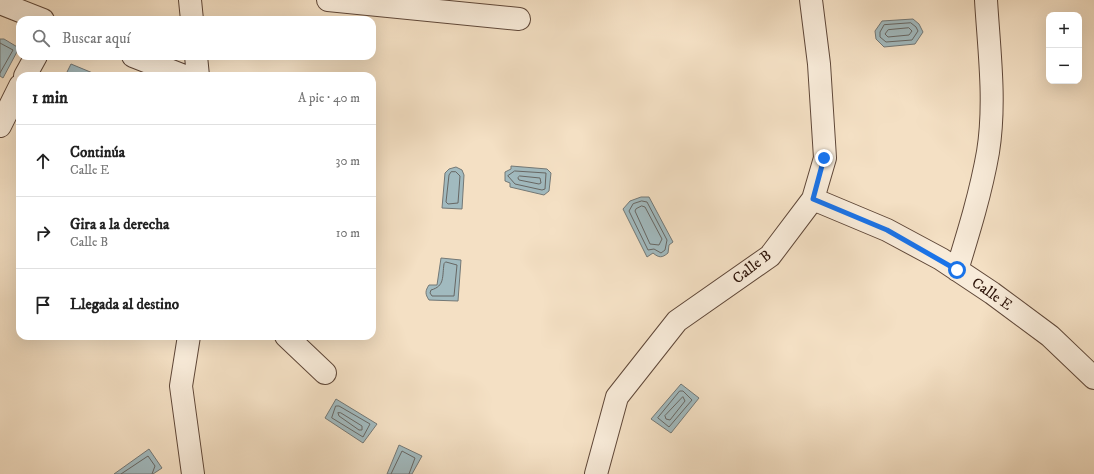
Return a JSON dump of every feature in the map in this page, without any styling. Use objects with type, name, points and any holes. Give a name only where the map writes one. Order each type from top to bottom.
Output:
[{"type":"street","points":[[190,0],[192,16]]},
{"type":"street","points":[[328,0],[519,19]]},
{"type":"street","name":"Calle B","points":[[596,474],[617,397],[635,374],[677,321],[770,256],[813,199],[824,158],[819,64],[811,0]]},
{"type":"street","points":[[957,270],[976,206],[988,151],[992,86],[986,0]]},
{"type":"street","points":[[0,3],[33,16]]},
{"type":"street","points":[[27,72],[34,60]]},
{"type":"street","points":[[144,60],[174,72]]},
{"type":"street","points":[[196,60],[198,72]]},
{"type":"street","points":[[0,126],[16,94]]},
{"type":"street","name":"Calle E","points":[[813,199],[887,230],[957,270],[992,293],[1050,336],[1094,378]]},
{"type":"street","points":[[188,340],[181,386],[193,474]]},
{"type":"street","points":[[290,340],[325,373]]},
{"type":"water","points":[[913,19],[919,24],[923,32],[915,44],[884,47],[876,39],[875,31],[882,21]]},
{"type":"water","points":[[0,39],[4,39],[16,46],[16,54],[3,78],[0,76]]},
{"type":"water","points":[[71,64],[90,72],[67,72]]},
{"type":"water","points":[[511,166],[547,169],[551,173],[549,191],[544,195],[510,187],[510,183],[505,181],[505,172],[511,169]]},
{"type":"water","points":[[456,167],[462,170],[464,175],[462,209],[442,208],[445,173],[449,169]]},
{"type":"water","points":[[641,197],[649,197],[673,242],[669,245],[668,253],[662,257],[659,257],[653,253],[647,257],[623,209],[630,201]]},
{"type":"water","points":[[441,258],[461,260],[458,301],[429,300],[427,296],[426,291],[429,285],[437,285]]},
{"type":"water","points":[[681,384],[699,398],[671,433],[651,419]]},
{"type":"water","points":[[336,399],[377,424],[363,443],[325,418]]},
{"type":"water","points":[[399,445],[422,456],[412,474],[387,474]]},
{"type":"water","points":[[149,449],[162,468],[153,474],[114,474]]},
{"type":"route","points":[[824,158],[813,199],[887,230],[941,259],[957,270]]}]
